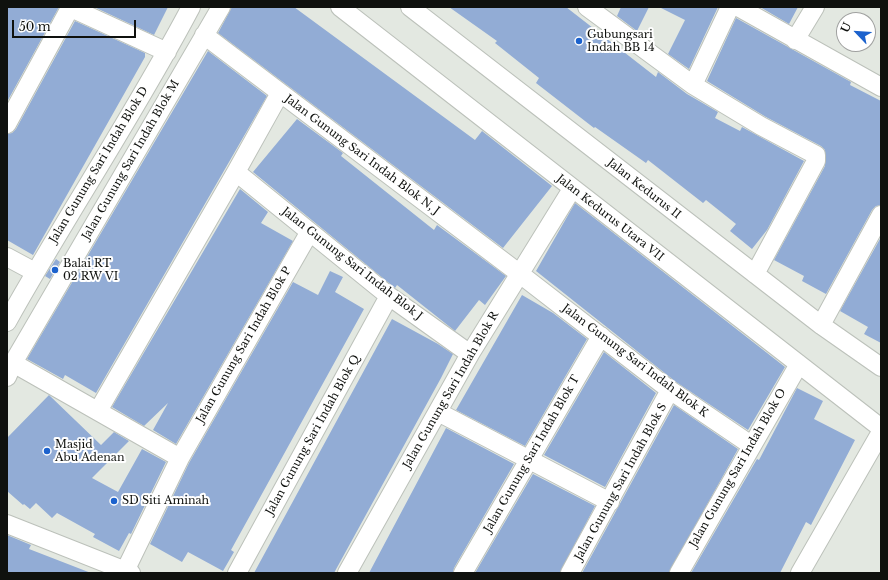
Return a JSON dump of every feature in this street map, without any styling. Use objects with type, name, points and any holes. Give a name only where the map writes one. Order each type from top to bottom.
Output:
[{"type":"street","points":[[7,124],[69,7],[167,52]]},
{"type":"street","name":"Jalan Gunung Sari Indah Blok D","points":[[7,322],[35,272],[167,52],[191,7]]},
{"type":"street","name":"Jalan Gunung Sari Indah Blok M","points":[[10,370],[221,7]]},
{"type":"street","name":"Jalan Kedurus Utara VII","points":[[340,7],[881,428]]},
{"type":"street","name":"Jalan Kedurus II","points":[[410,7],[821,325],[881,367]]},
{"type":"street","points":[[587,7],[692,85],[761,126],[816,155],[816,160],[755,274]]},
{"type":"street","points":[[692,85],[730,7]]},
{"type":"street","points":[[738,7],[795,40],[879,82]]},
{"type":"street","points":[[795,40],[815,7]]},
{"type":"street","name":"Jalan Gunung Sari Indah Blok N, J","points":[[204,35],[520,274]]},
{"type":"street","points":[[98,411],[280,93]]},
{"type":"street","name":"Jalan Gunung Sari Indah Blok J","points":[[236,172],[309,233],[389,296],[470,354]]},
{"type":"street","name":"Jalan Gunung Sari Indah Blok R","points":[[347,573],[470,354],[572,189]]},
{"type":"street","points":[[821,325],[881,215]]},
{"type":"street","name":"Jalan Gunung Sari Indah Blok P","points":[[128,572],[180,458],[309,233]]},
{"type":"street","points":[[7,257],[35,272]]},
{"type":"street","name":"Jalan Gunung Sari Indah Blok K","points":[[520,274],[670,390],[751,446]]},
{"type":"street","name":"Jalan Gunung Sari Indah Blok Q","points":[[237,573],[389,296]]},
{"type":"street","name":"Jalan Gunung Sari Indah Blok T","points":[[463,573],[601,336]]},
{"type":"street","name":"Jalan Gunung Sari Indah Blok O","points":[[679,573],[799,364]]},
{"type":"street","points":[[10,370],[98,411],[180,458]]},
{"type":"street","name":"Jalan Gunung Sari Indah Blok S","points":[[570,573],[670,390]]},
{"type":"street","points":[[438,412],[610,502]]},
{"type":"street","points":[[800,573],[881,432]]},
{"type":"street","points":[[7,524],[128,572]]},
{"type":"building","points":[[7,7],[59,7],[7,102]]},
{"type":"building","points":[[94,7],[168,7],[154,35]]},
{"type":"building","points":[[232,7],[294,7],[475,140],[482,131],[552,186],[503,248],[218,33]]},
{"type":"building","points":[[449,7],[566,7],[656,77],[658,72],[687,94],[718,112],[715,118],[740,131],[742,127],[804,161],[767,230],[752,249],[730,231],[736,224],[706,200],[703,203],[648,160],[646,163],[595,127],[594,128],[536,83],[539,78],[495,43],[497,41]]},
{"type":"building","points":[[621,7],[649,7],[637,31],[617,16]]},
{"type":"building","points":[[659,7],[718,7],[689,69],[668,54],[685,20]]},
{"type":"building","points":[[760,7],[798,7],[789,24]]},
{"type":"building","points":[[736,18],[851,82],[850,85],[881,101],[881,205],[876,206],[872,210],[826,294],[802,281],[804,276],[774,260],[825,166],[825,150],[821,146],[766,117],[707,81]]},
{"type":"building","points":[[75,21],[145,53],[145,57],[33,255],[7,240],[7,134],[12,133],[16,129]]},
{"type":"building","points":[[208,51],[267,96],[96,393],[65,375],[63,379],[27,359]]},
{"type":"building","points":[[297,119],[343,153],[341,156],[434,230],[437,225],[506,276],[485,305],[479,300],[455,331],[397,285],[395,288],[253,172]]},
{"type":"building","points":[[240,189],[268,212],[261,223],[293,241],[176,444],[153,430],[168,403],[144,426],[112,407]]},
{"type":"building","points":[[575,203],[785,367],[748,430],[676,382],[536,271]]},
{"type":"building","points":[[881,237],[881,343],[864,334],[868,327],[840,311]]},
{"type":"building","points":[[56,259],[60,262],[50,279],[45,276]]},
{"type":"building","points":[[330,271],[343,277],[335,292],[364,309],[231,550],[234,552],[223,571],[188,552],[182,562],[150,544],[189,463],[293,282],[318,295]]},
{"type":"building","points":[[522,295],[553,313],[587,339],[525,446],[456,410]]},
{"type":"building","points":[[392,319],[438,344],[453,354],[441,378],[334,573],[254,573]]},
{"type":"building","points":[[604,352],[656,393],[605,487],[544,455]]},
{"type":"building","points":[[797,388],[823,401],[814,419],[855,440],[811,525],[806,522],[780,573],[691,573],[757,459],[759,460]]},
{"type":"building","points":[[49,395],[101,445],[114,432],[129,441],[92,478],[118,492],[142,449],[166,462],[131,534],[129,533],[119,551],[93,537],[95,534],[57,513],[52,518],[36,503],[30,509],[7,491],[7,438]]},
{"type":"building","points":[[674,405],[738,449],[669,573],[582,573]]},
{"type":"building","points":[[446,428],[514,464],[454,568],[453,573],[369,573]]},
{"type":"building","points":[[533,474],[595,506],[560,573],[475,573]]},
{"type":"building","points":[[7,535],[31,545],[29,549],[91,573],[7,573]]},
{"type":"place","name":"Gubungsari Indah BB 14","points":[[579,41]]},
{"type":"place","name":"Balai RT 02 RW VI","points":[[55,270]]},
{"type":"place","name":"Masjid Abu Adenan","points":[[47,451]]},
{"type":"place","name":"SD Siti Aminah","points":[[114,501]]}]
